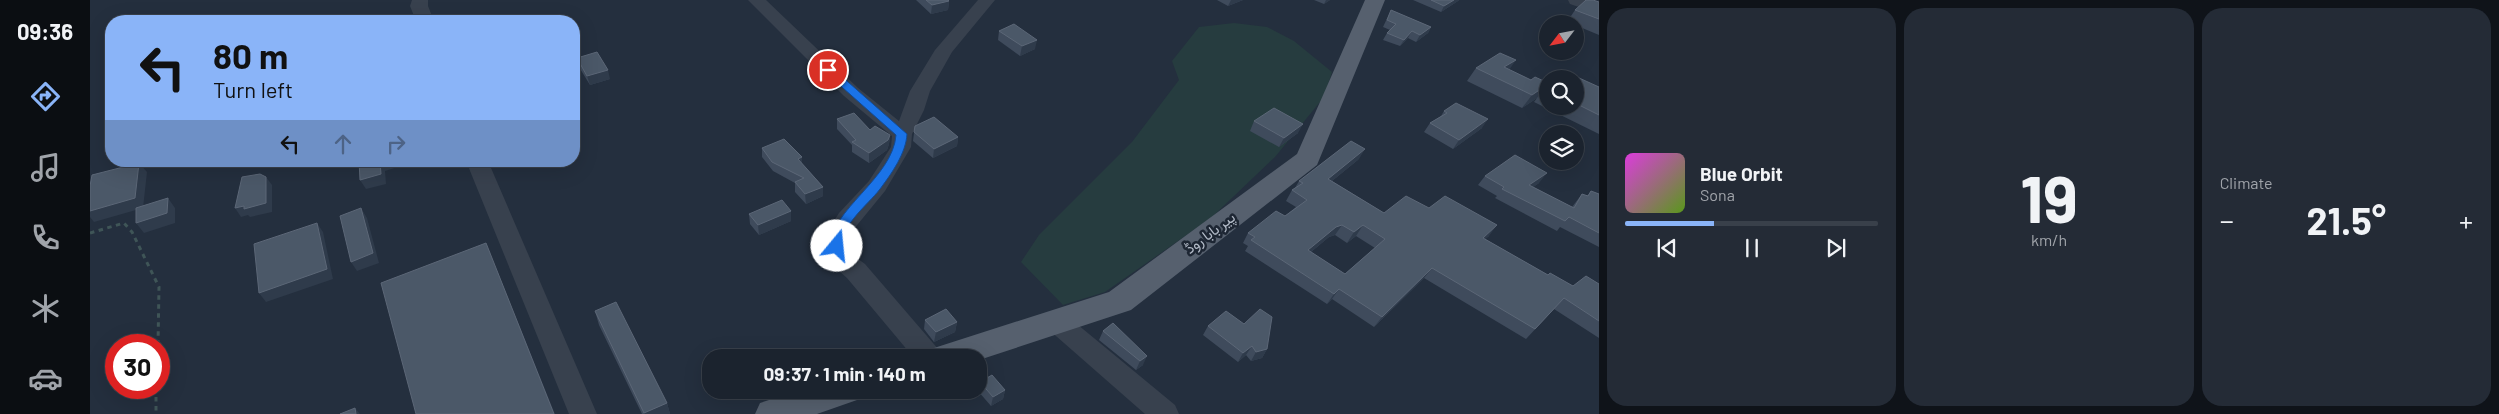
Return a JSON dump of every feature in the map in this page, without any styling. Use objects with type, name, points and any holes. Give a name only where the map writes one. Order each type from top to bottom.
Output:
[{"type":"main road","name":"پیر بابا روڈ","points":[[973,349],[1120,301],[1308,159],[1375,0]]},
{"type":"main road","points":[[772,414],[818,399]]},
{"type":"street","points":[[420,0],[422,15]]},
{"type":"street","points":[[756,0],[851,92],[902,134]]},
{"type":"street","points":[[922,349],[856,271],[838,256],[837,236],[847,219],[877,186],[901,147],[902,134],[914,110],[920,91],[944,50],[988,0]]},
{"type":"street","points":[[1576,0],[1599,9]]},
{"type":"street","points":[[480,167],[584,414]]},
{"type":"street","points":[[1058,322],[1165,414]]},
{"type":"path","points":[[90,233],[124,223],[132,232],[159,287],[158,334]]},
{"type":"path","points":[[156,399],[156,414]]},
{"type":"green space","points":[[1234,23],[1267,27],[1294,41],[1332,72],[1324,97],[1275,157],[1211,218],[1105,292],[1063,305],[1021,262],[1039,235],[1132,142],[1179,80],[1172,61],[1199,27]]},
{"type":"building","points":[[926,0],[948,0],[949,1],[932,5]]},
{"type":"building","points":[[1431,0],[1454,0],[1444,6]]},
{"type":"building","points":[[1586,0],[1599,2],[1599,19],[1575,10]]},
{"type":"building","points":[[1391,10],[1431,27],[1420,35],[1412,31],[1404,40],[1387,33],[1396,24],[1387,20]]},
{"type":"building","points":[[1014,24],[1037,40],[1022,46],[999,31]]},
{"type":"building","points":[[597,52],[608,70],[587,76],[580,63],[580,57]]},
{"type":"building","points":[[1500,53],[1516,60],[1504,67],[1531,80],[1535,77],[1539,79],[1539,90],[1532,95],[1476,68]]},
{"type":"building","points":[[1584,80],[1599,87],[1599,115],[1584,108]]},
{"type":"building","points":[[1456,103],[1488,119],[1459,140],[1430,123],[1447,113],[1444,111]]},
{"type":"building","points":[[1274,108],[1303,124],[1284,138],[1254,121]]},
{"type":"building","points":[[854,113],[870,130],[875,126],[890,135],[888,140],[869,153],[852,142],[856,140],[837,119]]},
{"type":"building","points":[[934,117],[958,137],[934,149],[914,132],[915,126]]},
{"type":"building","points":[[784,139],[802,157],[798,159],[823,187],[805,194],[795,182],[804,178],[772,162],[762,148]]},
{"type":"building","points":[[1351,141],[1365,149],[1328,179],[1384,213],[1406,196],[1429,208],[1445,196],[1497,225],[1483,238],[1548,275],[1550,273],[1573,286],[1586,276],[1599,284],[1599,321],[1564,298],[1535,329],[1432,268],[1382,317],[1339,289],[1334,294],[1251,240],[1255,237],[1248,233],[1276,211],[1285,216],[1307,200],[1292,190],[1303,183],[1299,181]],"holes":[[[1342,225],[1354,232],[1363,225],[1385,239],[1345,274],[1308,250],[1336,227]]]},
{"type":"building","points":[[1515,155],[1547,173],[1529,185],[1574,208],[1582,194],[1588,196],[1591,191],[1599,194],[1599,233],[1569,217],[1565,221],[1502,189],[1504,187],[1485,176]]},
{"type":"building","points":[[123,167],[139,167],[135,198],[90,211],[92,175]]},
{"type":"building","points":[[359,167],[380,167],[381,174],[360,180]]},
{"type":"building","points":[[260,174],[266,177],[266,203],[244,209],[244,206],[235,208],[242,177]]},
{"type":"building","points":[[168,198],[167,213],[136,223],[136,208]]},
{"type":"building","points":[[782,200],[791,211],[758,225],[749,214]]},
{"type":"building","points":[[361,208],[373,253],[351,262],[340,216]]},
{"type":"building","points":[[317,223],[327,269],[259,293],[254,244]]},
{"type":"building","points":[[486,243],[554,414],[416,414],[381,283]]},
{"type":"building","points":[[616,302],[667,403],[644,413],[595,311]]},
{"type":"building","points":[[946,309],[957,322],[936,332],[925,320]]},
{"type":"building","points":[[1260,309],[1272,317],[1267,349],[1256,352],[1252,346],[1243,353],[1208,326],[1226,311],[1244,324]]},
{"type":"building","points":[[1113,323],[1147,356],[1140,361],[1103,331]]},
{"type":"building","points":[[992,375],[1005,390],[993,397],[987,390],[987,378]]},
{"type":"building","points":[[355,408],[356,414],[340,414]]},
{"type":"route","points":[[828,70],[851,92],[902,134],[901,147],[877,186],[847,219],[837,236],[837,246]]}]
